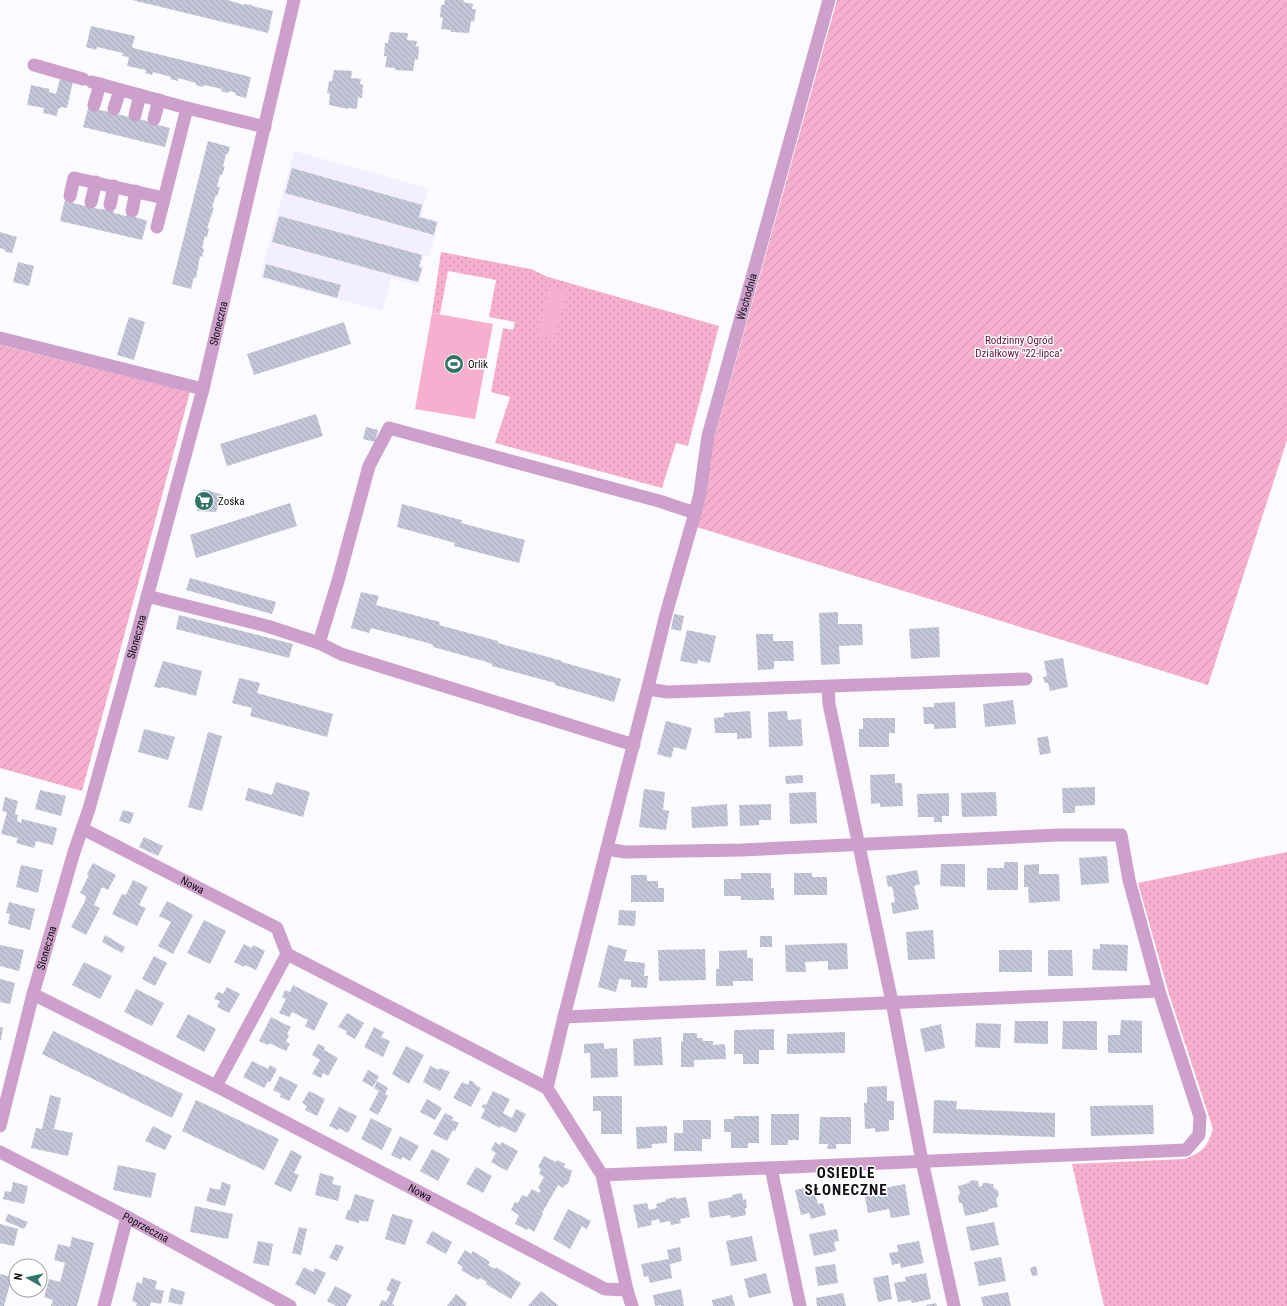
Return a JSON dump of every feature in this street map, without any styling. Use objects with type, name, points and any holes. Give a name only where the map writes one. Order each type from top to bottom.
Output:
[{"type":"street","name":"Słoneczna","points":[[0,1126],[33,994],[72,860],[83,829],[203,390],[294,0]]},
{"type":"street","name":"Wschodnia","points":[[548,1088],[564,1017],[666,614],[700,493],[708,436],[829,0]]},
{"type":"street","points":[[34,65],[120,90],[265,128]]},
{"type":"street","points":[[91,82],[94,105]]},
{"type":"street","points":[[114,109],[120,90]]},
{"type":"street","points":[[135,115],[140,95]]},
{"type":"street","points":[[154,118],[159,100]]},
{"type":"street","points":[[157,227],[188,108]]},
{"type":"street","points":[[70,196],[74,178],[164,198]]},
{"type":"street","points":[[91,202],[96,182]]},
{"type":"street","points":[[110,206],[114,186]]},
{"type":"street","points":[[132,211],[136,191]]},
{"type":"street","points":[[0,338],[203,390]]},
{"type":"street","points":[[319,643],[338,581],[369,466],[389,428],[659,501],[695,513]]},
{"type":"street","points":[[147,596],[267,626],[319,643],[342,654],[634,745]]},
{"type":"street","points":[[648,689],[667,692],[1026,679]]},
{"type":"street","points":[[828,687],[829,704],[892,1002],[922,1161],[954,1306]]},
{"type":"street","name":"Nowa","points":[[83,829],[278,928],[287,954]]},
{"type":"street","points":[[602,1175],[1186,1150],[1199,1135],[1200,1117],[1159,991],[1129,880],[1122,835],[1059,835],[742,850],[625,852],[607,849]]},
{"type":"street","points":[[216,1086],[287,954],[548,1088],[602,1175],[627,1290],[632,1306]]},
{"type":"street","points":[[564,1017],[1159,991]]},
{"type":"street","name":"Nowa","points":[[33,994],[216,1086],[605,1289],[627,1290]]},
{"type":"street","name":"Poprzeczna","points":[[0,1152],[127,1217],[290,1306]]},
{"type":"street","points":[[771,1168],[800,1306]]},
{"type":"street","points":[[104,1306],[127,1217]]},
{"type":"shaded area","points":[[294,151],[428,188],[421,216],[439,221],[429,257],[424,256],[421,265],[424,266],[419,285],[392,278],[382,311],[260,278]]},
{"type":"green space","name":"Rodzinny Ogród Działkowy \"22-lipca\"","points":[[837,0],[1287,0],[1287,440],[1208,685],[690,525]]},
{"type":"green space","points":[[441,252],[531,269],[548,277],[719,326],[688,446],[676,443],[662,488],[495,443],[510,397],[491,392],[503,328],[513,330],[515,322],[489,317],[496,280],[448,271],[440,314],[432,313]]},
{"type":"green space","points":[[550,286],[567,291],[554,339],[537,335]]},
{"type":"green space","name":"Orlik","points":[[432,313],[493,324],[475,419],[415,409]]},
{"type":"green space","points":[[0,345],[190,392],[82,791],[0,768]]},
{"type":"green space","points":[[1287,852],[1287,1306],[1104,1306],[1072,1164],[1185,1159],[1204,1148],[1209,1141],[1213,1129],[1169,994],[1138,883]]},
{"type":"building","points":[[132,0],[227,0],[273,11],[268,33]]},
{"type":"building","points":[[445,0],[464,0],[463,2],[473,4],[472,9],[476,9],[474,22],[471,21],[469,33],[451,32],[451,30],[441,29],[443,18],[440,17],[441,5],[444,5]]},
{"type":"building","points":[[91,26],[135,36],[133,48],[251,77],[246,98],[235,95],[236,93],[229,91],[228,93],[221,91],[222,89],[204,85],[203,87],[196,85],[196,83],[178,78],[178,81],[170,79],[171,77],[153,72],[152,75],[145,73],[146,70],[127,66],[129,57],[122,56],[123,53],[97,47],[96,50],[86,47]]},
{"type":"building","points":[[390,32],[408,33],[407,40],[417,41],[416,46],[419,47],[418,60],[415,59],[413,71],[395,70],[395,68],[385,67],[387,56],[384,56],[385,43],[388,43]]},
{"type":"building","points":[[334,70],[352,71],[351,78],[361,79],[360,84],[363,85],[362,98],[358,97],[357,109],[348,109],[329,105],[330,94],[327,93],[329,81],[332,81]]},
{"type":"building","points":[[60,79],[73,82],[67,108],[62,107],[58,109],[57,116],[43,113],[44,108],[27,105],[31,85],[49,89],[49,92],[56,94]]},
{"type":"building","points":[[89,105],[96,109],[158,123],[158,125],[170,128],[165,147],[83,127]]},
{"type":"building","points":[[208,141],[230,147],[228,154],[226,154],[223,166],[225,167],[222,175],[220,175],[217,187],[220,187],[212,207],[214,208],[207,228],[209,228],[207,237],[205,236],[202,248],[204,249],[202,257],[200,256],[196,278],[194,277],[191,289],[172,284]]},
{"type":"building","points":[[292,168],[422,205],[419,217],[437,222],[434,235],[285,193]]},
{"type":"building","points":[[65,200],[94,207],[93,208],[114,211],[114,213],[126,216],[127,214],[147,221],[142,240],[60,221]]},
{"type":"building","points":[[279,216],[422,255],[419,267],[422,268],[418,282],[272,242]]},
{"type":"building","points":[[0,232],[17,237],[12,253],[6,252],[4,249],[0,248]]},
{"type":"building","points":[[18,262],[34,266],[29,286],[13,282]]},
{"type":"building","points":[[266,264],[341,285],[337,298],[263,277]]},
{"type":"building","points":[[129,317],[145,322],[134,360],[117,355]]},
{"type":"building","points":[[344,322],[351,344],[254,375],[247,354]]},
{"type":"building","points":[[316,414],[323,436],[227,466],[220,444]]},
{"type":"building","points":[[366,427],[378,430],[375,442],[363,439]]},
{"type":"building","points":[[203,489],[223,495],[216,512],[197,511]]},
{"type":"building","points":[[290,503],[297,526],[196,558],[190,535]]},
{"type":"building","points":[[402,504],[462,520],[461,523],[525,540],[519,563],[454,546],[455,543],[397,527]]},
{"type":"building","points":[[190,578],[276,602],[272,614],[186,590]]},
{"type":"building","points":[[361,592],[379,596],[376,605],[440,622],[439,625],[498,641],[498,643],[621,679],[614,702],[555,685],[555,683],[492,666],[492,664],[487,662],[433,647],[433,645],[428,643],[371,628],[369,633],[351,628]]},
{"type":"building","points":[[838,612],[838,624],[862,624],[863,645],[839,646],[840,664],[821,665],[819,613]]},
{"type":"building","points":[[674,614],[684,616],[681,631],[671,629]]},
{"type":"building","points":[[179,615],[293,644],[289,658],[176,629]]},
{"type":"building","points":[[939,627],[940,657],[911,659],[909,629]]},
{"type":"building","points":[[687,630],[716,636],[710,663],[698,660],[697,664],[680,661]]},
{"type":"building","points":[[756,634],[773,634],[773,641],[793,641],[794,661],[774,661],[774,669],[758,670]]},
{"type":"building","points":[[1063,658],[1068,687],[1050,691],[1048,683],[1045,683],[1043,677],[1047,676],[1044,661]]},
{"type":"building","points":[[163,661],[202,671],[196,696],[162,687],[154,687]]},
{"type":"building","points":[[239,678],[260,683],[257,693],[333,714],[327,737],[250,716],[252,708],[232,703]]},
{"type":"building","points":[[1013,700],[1016,724],[985,727],[983,704]]},
{"type":"building","points":[[955,702],[956,728],[934,729],[934,724],[924,724],[923,707],[934,707],[934,703]]},
{"type":"building","points":[[750,711],[752,738],[737,739],[737,733],[715,733],[714,718],[724,717],[724,713]]},
{"type":"building","points":[[787,711],[788,720],[801,719],[803,746],[769,747],[768,712]]},
{"type":"building","points":[[863,718],[895,718],[895,733],[889,733],[889,747],[859,747],[859,729],[863,729]]},
{"type":"building","points":[[666,721],[692,728],[686,750],[674,747],[671,758],[657,754]]},
{"type":"building","points":[[144,729],[175,737],[168,760],[138,752]]},
{"type":"building","points":[[208,732],[222,736],[202,811],[188,807]]},
{"type":"building","points":[[1048,736],[1051,753],[1040,755],[1037,738]]},
{"type":"building","points":[[895,774],[895,783],[902,783],[903,806],[880,807],[880,803],[871,804],[870,775]]},
{"type":"building","points":[[803,775],[803,783],[786,784],[785,776]]},
{"type":"building","points":[[276,782],[310,792],[303,817],[245,800],[248,788],[272,795]]},
{"type":"building","points":[[1095,787],[1095,805],[1075,806],[1075,813],[1063,813],[1062,788]]},
{"type":"building","points":[[644,789],[665,792],[663,810],[669,811],[666,830],[639,827]]},
{"type":"building","points":[[40,790],[66,796],[61,816],[35,809]]},
{"type":"building","points":[[816,792],[817,823],[790,824],[789,793]]},
{"type":"building","points":[[996,792],[997,816],[962,817],[961,793]]},
{"type":"building","points":[[949,793],[949,816],[942,816],[942,822],[934,822],[934,817],[918,817],[917,794]]},
{"type":"building","points":[[5,797],[18,801],[15,814],[18,815],[17,821],[21,823],[22,819],[57,828],[53,845],[36,841],[34,848],[16,843],[18,838],[1,834],[7,812],[2,811]]},
{"type":"building","points":[[727,804],[728,826],[692,828],[691,807]]},
{"type":"building","points":[[771,804],[771,820],[759,820],[759,825],[740,826],[739,805]]},
{"type":"building","points":[[123,810],[134,813],[130,824],[119,821]]},
{"type":"building","points":[[144,837],[163,846],[158,856],[139,847]]},
{"type":"building","points":[[1107,856],[1109,883],[1081,885],[1079,858]]},
{"type":"building","points":[[1004,862],[1018,862],[1018,890],[987,890],[987,868],[1004,868]]},
{"type":"building","points":[[93,863],[116,875],[108,890],[102,887],[94,905],[100,908],[86,935],[71,927],[85,901],[86,896],[80,893]]},
{"type":"building","points":[[941,864],[965,864],[965,887],[940,886]]},
{"type":"building","points":[[1039,864],[1039,874],[1059,874],[1060,901],[1029,903],[1028,887],[1024,887],[1024,865]]},
{"type":"building","points":[[21,865],[43,870],[38,893],[16,887]]},
{"type":"building","points":[[917,870],[920,884],[914,886],[919,909],[893,914],[891,903],[895,902],[892,886],[888,887],[886,876]]},
{"type":"building","points":[[741,873],[771,873],[771,888],[774,888],[774,900],[741,900],[741,896],[724,896],[724,879],[741,879]]},
{"type":"building","points":[[794,873],[812,873],[812,877],[827,877],[827,895],[794,895]]},
{"type":"building","points":[[631,875],[647,875],[647,881],[658,881],[658,888],[664,888],[664,902],[631,902]]},
{"type":"building","points":[[133,880],[148,887],[139,905],[146,908],[137,926],[112,914],[122,894],[126,895]]},
{"type":"building","points":[[167,901],[193,915],[173,954],[158,946],[171,922],[159,916]]},
{"type":"building","points":[[9,902],[35,909],[30,930],[8,924],[10,914],[6,913]]},
{"type":"building","points":[[619,910],[636,911],[635,926],[618,925]]},
{"type":"building","points":[[204,920],[226,931],[210,964],[187,953]]},
{"type":"building","points":[[933,930],[935,959],[908,960],[906,932]]},
{"type":"building","points":[[105,935],[125,947],[122,953],[102,942]]},
{"type":"building","points":[[760,936],[772,936],[772,947],[760,947]]},
{"type":"building","points":[[847,943],[848,969],[828,970],[828,961],[805,962],[806,972],[786,972],[785,945]]},
{"type":"building","points":[[244,944],[252,948],[253,945],[265,951],[256,970],[245,965],[244,967],[234,962]]},
{"type":"building","points":[[1100,944],[1128,945],[1127,971],[1092,970],[1093,949],[1100,949]]},
{"type":"building","points":[[0,945],[24,950],[19,971],[0,966]]},
{"type":"building","points":[[608,945],[627,950],[624,961],[645,963],[644,976],[648,976],[647,988],[631,987],[631,980],[619,979],[616,992],[598,987]]},
{"type":"building","points":[[705,949],[706,980],[659,981],[658,950]]},
{"type":"building","points":[[747,950],[747,958],[753,958],[753,981],[733,981],[733,986],[716,986],[716,969],[719,969],[719,951]]},
{"type":"building","points":[[999,950],[1032,950],[1032,972],[999,972]]},
{"type":"building","points":[[1048,950],[1072,950],[1073,976],[1048,976]]},
{"type":"building","points":[[154,956],[167,963],[155,986],[142,979]]},
{"type":"building","points":[[84,962],[112,976],[100,999],[72,985]]},
{"type":"building","points":[[0,979],[15,983],[10,1004],[0,1002]]},
{"type":"building","points":[[293,985],[328,1003],[314,1031],[305,1026],[308,1020],[292,1012],[289,1017],[279,1013],[286,999],[282,997],[285,990],[290,992]]},
{"type":"building","points":[[227,987],[240,994],[229,1013],[217,1007],[220,1001],[214,999],[218,992],[223,994]]},
{"type":"building","points":[[136,989],[164,1003],[152,1026],[124,1012]]},
{"type":"building","points":[[347,1013],[364,1023],[355,1039],[346,1034],[347,1031],[338,1027]]},
{"type":"building","points":[[188,1014],[216,1029],[204,1052],[176,1037]]},
{"type":"building","points":[[271,1017],[291,1027],[287,1034],[289,1035],[286,1042],[290,1044],[286,1051],[269,1043],[268,1045],[259,1041]]},
{"type":"building","points":[[1121,1020],[1142,1021],[1142,1053],[1108,1053],[1108,1035],[1120,1035]]},
{"type":"building","points":[[1015,1021],[1048,1021],[1048,1044],[1014,1043]]},
{"type":"building","points":[[1063,1021],[1097,1021],[1097,1050],[1062,1049]]},
{"type":"building","points":[[976,1023],[1001,1024],[1000,1048],[975,1047]]},
{"type":"building","points":[[941,1024],[945,1048],[925,1052],[920,1029]]},
{"type":"building","points":[[0,1027],[3,1028],[1,1040],[0,1040]]},
{"type":"building","points":[[374,1027],[384,1032],[381,1037],[390,1041],[383,1057],[364,1047]]},
{"type":"building","points":[[774,1029],[774,1050],[759,1050],[759,1064],[743,1064],[743,1054],[734,1054],[734,1030]]},
{"type":"building","points":[[53,1031],[183,1094],[172,1118],[42,1054]]},
{"type":"building","points":[[845,1032],[845,1053],[787,1054],[787,1034]]},
{"type":"building","points":[[683,1033],[697,1033],[697,1038],[702,1038],[703,1041],[713,1041],[713,1045],[725,1044],[726,1059],[694,1060],[694,1067],[681,1067],[681,1042],[683,1041]]},
{"type":"building","points":[[661,1037],[663,1065],[634,1066],[633,1039]]},
{"type":"building","points":[[604,1043],[604,1049],[617,1048],[618,1077],[591,1078],[590,1053],[584,1053],[584,1044]]},
{"type":"building","points":[[318,1044],[325,1047],[324,1050],[338,1058],[328,1076],[323,1073],[321,1078],[312,1074],[320,1060],[312,1055]]},
{"type":"building","points":[[406,1046],[424,1055],[409,1084],[392,1074]]},
{"type":"building","points":[[252,1061],[268,1069],[270,1065],[277,1069],[270,1082],[268,1081],[264,1088],[243,1077]]},
{"type":"building","points":[[430,1066],[439,1070],[440,1068],[450,1072],[440,1091],[423,1082]]},
{"type":"building","points":[[368,1070],[379,1076],[373,1087],[362,1081]]},
{"type":"building","points":[[280,1076],[298,1085],[289,1101],[280,1097],[281,1094],[273,1090]]},
{"type":"building","points":[[470,1080],[481,1088],[471,1107],[453,1098],[462,1082],[468,1085]]},
{"type":"building","points":[[377,1081],[388,1088],[385,1094],[388,1096],[378,1115],[369,1110],[379,1091],[374,1088]]},
{"type":"building","points":[[887,1086],[887,1101],[894,1101],[894,1120],[889,1120],[889,1131],[875,1132],[875,1128],[865,1129],[864,1103],[867,1103],[867,1087]]},
{"type":"building","points":[[309,1091],[325,1099],[317,1116],[305,1110],[307,1106],[302,1103]]},
{"type":"building","points":[[493,1091],[510,1099],[503,1113],[512,1118],[516,1109],[526,1114],[516,1133],[501,1126],[500,1128],[481,1118],[485,1109],[482,1107],[483,1104],[486,1105]]},
{"type":"building","points":[[50,1095],[61,1098],[54,1129],[73,1133],[68,1156],[31,1148],[36,1128],[42,1129]]},
{"type":"building","points":[[593,1096],[622,1096],[622,1134],[601,1134],[601,1111],[593,1111]]},
{"type":"building","points":[[427,1099],[442,1108],[435,1120],[420,1112]]},
{"type":"building","points":[[196,1100],[279,1139],[264,1170],[182,1131]]},
{"type":"building","points":[[934,1100],[957,1101],[956,1109],[1055,1113],[1055,1137],[933,1133]]},
{"type":"building","points":[[1153,1105],[1154,1134],[1091,1136],[1090,1106]]},
{"type":"building","points":[[339,1107],[357,1116],[348,1133],[339,1128],[338,1130],[329,1126]]},
{"type":"building","points":[[445,1113],[453,1117],[452,1120],[459,1123],[447,1141],[433,1134]]},
{"type":"building","points":[[771,1114],[799,1114],[799,1140],[788,1140],[788,1145],[771,1145]]},
{"type":"building","points":[[734,1116],[759,1116],[759,1143],[748,1143],[748,1148],[731,1148],[731,1132],[724,1132],[724,1119],[734,1119]]},
{"type":"building","points":[[820,1117],[851,1117],[851,1144],[836,1144],[836,1149],[827,1149],[828,1144],[819,1144]]},
{"type":"building","points":[[371,1118],[392,1129],[382,1150],[361,1139]]},
{"type":"building","points":[[683,1120],[711,1120],[711,1139],[702,1139],[702,1151],[674,1151],[674,1133],[683,1133]]},
{"type":"building","points":[[153,1126],[172,1136],[165,1150],[145,1141]]},
{"type":"building","points":[[667,1126],[667,1143],[652,1144],[652,1148],[637,1149],[636,1127]]},
{"type":"building","points":[[400,1136],[419,1146],[410,1161],[402,1157],[401,1160],[391,1155]]},
{"type":"building","points":[[495,1142],[500,1145],[502,1142],[518,1151],[507,1171],[491,1162],[496,1153],[491,1150]]},
{"type":"building","points":[[432,1149],[450,1159],[438,1181],[420,1171]]},
{"type":"building","points":[[291,1150],[302,1156],[294,1173],[299,1175],[291,1192],[274,1184]]},
{"type":"building","points":[[544,1156],[556,1162],[557,1160],[565,1164],[564,1167],[572,1171],[568,1184],[563,1188],[558,1185],[542,1213],[543,1214],[534,1232],[528,1228],[527,1230],[515,1224],[519,1215],[511,1210],[515,1202],[518,1203],[522,1195],[527,1197],[532,1189],[539,1193],[541,1190],[538,1188],[544,1177],[539,1174],[541,1169],[538,1167]]},
{"type":"building","points":[[118,1165],[156,1173],[151,1198],[113,1190]]},
{"type":"building","points":[[476,1167],[492,1176],[483,1193],[466,1184]]},
{"type":"building","points":[[320,1173],[334,1177],[332,1184],[341,1186],[338,1201],[315,1195]]},
{"type":"building","points":[[973,1180],[978,1181],[979,1187],[982,1186],[983,1183],[993,1184],[999,1195],[996,1199],[998,1207],[988,1209],[988,1211],[965,1216],[962,1203],[959,1203],[958,1196],[960,1194],[958,1186],[969,1183]]},
{"type":"building","points":[[13,1182],[28,1186],[24,1204],[3,1199],[5,1191],[11,1192]]},
{"type":"building","points":[[222,1182],[231,1185],[225,1206],[206,1201],[210,1188],[220,1190]]},
{"type":"building","points":[[905,1184],[910,1215],[891,1218],[889,1209],[868,1213],[864,1192]]},
{"type":"building","points":[[813,1186],[818,1204],[823,1203],[826,1215],[811,1219],[809,1213],[801,1215],[795,1190]]},
{"type":"building","points":[[742,1193],[743,1200],[746,1199],[746,1215],[731,1218],[730,1215],[710,1218],[708,1202],[732,1197],[732,1195]]},
{"type":"building","points":[[355,1194],[374,1200],[368,1222],[359,1220],[359,1223],[345,1219],[348,1210],[350,1210]]},
{"type":"building","points":[[676,1197],[676,1199],[686,1197],[690,1217],[680,1219],[681,1223],[671,1225],[670,1221],[660,1223],[659,1219],[651,1221],[652,1225],[638,1228],[633,1205],[647,1203],[649,1210],[657,1208],[656,1204],[666,1201],[666,1199]]},
{"type":"building","points":[[195,1206],[233,1214],[228,1239],[190,1232]]},
{"type":"building","points":[[568,1209],[591,1221],[587,1229],[582,1226],[570,1249],[553,1239]]},
{"type":"building","points":[[8,1214],[28,1222],[24,1229],[5,1221]]},
{"type":"building","points":[[392,1214],[413,1220],[405,1245],[385,1239]]},
{"type":"building","points":[[994,1222],[999,1245],[971,1251],[966,1227]]},
{"type":"building","points":[[0,1224],[18,1229],[14,1246],[0,1243]]},
{"type":"building","points":[[299,1227],[307,1229],[301,1255],[292,1253]]},
{"type":"building","points":[[837,1229],[839,1241],[834,1242],[836,1251],[814,1256],[809,1234]]},
{"type":"building","points":[[432,1231],[452,1242],[446,1254],[426,1243]]},
{"type":"building","points":[[752,1236],[757,1261],[731,1266],[726,1241]]},
{"type":"building","points":[[72,1237],[94,1243],[77,1306],[51,1306],[53,1300],[47,1298],[49,1279],[60,1282],[65,1263],[54,1260],[58,1244],[70,1247]]},
{"type":"building","points":[[258,1241],[273,1244],[269,1266],[253,1263]]},
{"type":"building","points":[[919,1241],[924,1263],[901,1268],[900,1263],[892,1265],[889,1253],[898,1252],[897,1245]]},
{"type":"building","points":[[336,1244],[344,1247],[337,1261],[329,1258]]},
{"type":"building","points":[[680,1247],[682,1261],[670,1264],[672,1278],[650,1283],[648,1276],[644,1277],[641,1264],[669,1259],[667,1250]]},
{"type":"building","points":[[465,1250],[471,1254],[473,1251],[490,1262],[488,1265],[495,1269],[496,1267],[521,1283],[511,1299],[486,1284],[487,1282],[480,1278],[478,1280],[461,1270],[463,1267],[457,1263]]},
{"type":"building","points":[[1001,1257],[1006,1281],[979,1286],[974,1262]]},
{"type":"building","points":[[835,1264],[838,1283],[818,1286],[815,1267]]},
{"type":"building","points":[[1036,1266],[1038,1275],[1032,1276],[1030,1268]]},
{"type":"building","points":[[304,1267],[313,1272],[315,1268],[326,1273],[315,1295],[295,1284]]},
{"type":"building","points":[[766,1273],[771,1293],[749,1298],[744,1279]]},
{"type":"building","points":[[926,1273],[931,1299],[912,1303],[911,1300],[898,1302],[894,1283],[906,1281],[905,1277]]},
{"type":"building","points":[[0,1274],[8,1276],[8,1292],[4,1306],[0,1306]]},
{"type":"building","points":[[888,1275],[892,1299],[878,1302],[873,1278]]},
{"type":"building","points":[[143,1277],[157,1281],[155,1289],[164,1291],[161,1304],[151,1302],[150,1306],[136,1306],[137,1303],[132,1301],[137,1282],[142,1284]]},
{"type":"building","points":[[392,1278],[401,1282],[392,1304],[395,1306],[379,1306],[382,1300],[386,1302],[391,1292],[386,1290]]},
{"type":"building","points":[[335,1286],[352,1295],[346,1306],[336,1306],[327,1301]]},
{"type":"building","points":[[171,1288],[185,1292],[182,1305],[168,1302]]},
{"type":"building","points":[[681,1289],[684,1306],[655,1306],[653,1295]]},
{"type":"building","points":[[541,1291],[559,1306],[528,1306]]},
{"type":"building","points":[[1008,1292],[1011,1306],[983,1306],[981,1297]]},
{"type":"building","points":[[843,1293],[846,1306],[817,1306],[816,1298]]},
{"type":"building","points":[[456,1294],[467,1303],[465,1306],[447,1306]]},
{"type":"building","points":[[732,1295],[735,1306],[713,1306],[712,1300]]},
{"type":"building","points":[[936,1303],[937,1306],[926,1306],[926,1305]]},
{"type":"place","name":"Orlik","points":[[454,364]]},
{"type":"place","name":"Zośka","points":[[204,501]]},
{"type":"district","name":"OSIEDLE SŁONECZNE","points":[[846,1182]]}]
